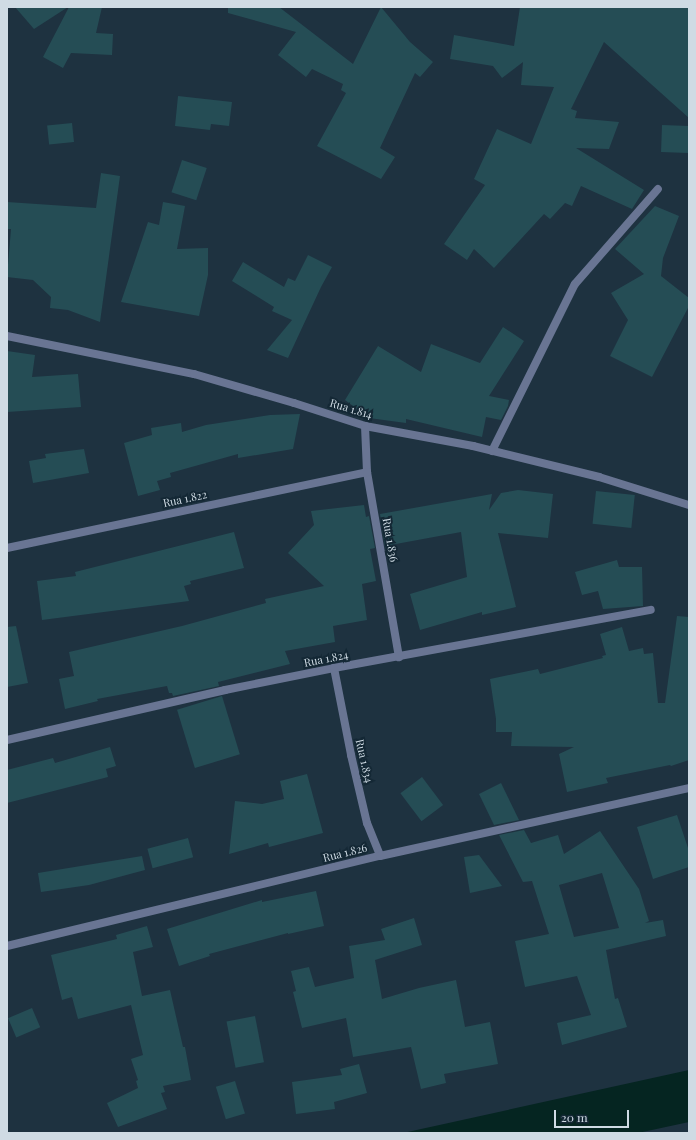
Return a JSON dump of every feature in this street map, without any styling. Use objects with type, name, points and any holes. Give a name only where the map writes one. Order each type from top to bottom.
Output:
[{"type":"street","points":[[492,451],[576,284],[658,189]]},
{"type":"street","name":"Rua 1.814","points":[[7,336],[194,374],[294,403],[364,426],[492,451],[599,478],[689,505]]},
{"type":"street","name":"Rua 1.836","points":[[364,426],[367,472],[398,656]]},
{"type":"street","name":"Rua 1.822","points":[[7,548],[367,472]]},
{"type":"street","name":"Rua 1.824","points":[[7,740],[225,690],[334,668],[651,610]]},
{"type":"street","name":"Rua 1.834","points":[[334,668],[350,755],[367,823],[380,856]]},
{"type":"street","name":"Rua 1.826","points":[[7,946],[380,856],[689,788]]},
{"type":"shaded area","points":[[689,1070],[689,1122],[638,1133],[403,1133]]},
{"type":"building","points":[[15,7],[68,7],[34,29]]},
{"type":"building","points":[[69,7],[102,7],[96,33],[113,34],[112,55],[71,53],[63,68],[43,57]]},
{"type":"building","points":[[228,7],[279,7],[353,64],[381,7],[410,42],[433,62],[420,77],[415,73],[380,148],[395,157],[381,179],[317,146],[346,93],[341,90],[343,84],[312,69],[306,77],[278,55],[296,32],[228,13]]},
{"type":"building","points":[[520,7],[689,7],[689,118],[604,42],[571,109],[577,111],[575,118],[619,122],[609,149],[576,148],[644,190],[632,209],[581,186],[572,206],[565,203],[550,219],[544,214],[494,268],[474,249],[467,260],[444,244],[485,185],[474,179],[497,129],[531,144],[554,87],[521,85],[523,62],[502,78],[493,66],[450,59],[454,35],[514,46]]},
{"type":"building","points":[[178,96],[232,102],[229,126],[211,124],[210,130],[175,126]]},
{"type":"building","points":[[72,123],[74,142],[49,145],[47,126]]},
{"type":"building","points":[[662,125],[689,126],[688,153],[661,152]]},
{"type":"building","points":[[182,160],[207,168],[196,200],[171,192]]},
{"type":"building","points":[[101,173],[120,176],[100,322],[68,310],[50,308],[51,297],[33,280],[7,277],[11,229],[7,229],[7,202],[96,208]]},
{"type":"building","points":[[163,202],[185,206],[177,249],[208,248],[208,275],[199,316],[121,302],[148,222],[159,225]]},
{"type":"building","points":[[655,206],[679,216],[663,258],[661,276],[689,298],[689,306],[652,377],[610,356],[628,320],[611,293],[644,274],[615,249]]},
{"type":"building","points":[[308,255],[332,267],[288,358],[267,350],[292,320],[272,311],[274,307],[232,281],[243,262],[284,287],[288,278],[295,281]]},
{"type":"building","points":[[503,327],[524,341],[489,396],[509,400],[508,406],[501,420],[486,417],[482,437],[406,419],[406,423],[369,418],[345,400],[378,346],[421,372],[431,344],[480,363]]},
{"type":"building","points":[[7,351],[35,355],[32,377],[78,374],[81,407],[7,412]]},
{"type":"building","points":[[300,414],[293,449],[238,458],[238,454],[170,473],[171,477],[157,481],[160,490],[138,496],[124,443],[152,435],[151,428],[181,423],[182,432],[206,425],[270,415]]},
{"type":"building","points":[[84,449],[89,473],[33,483],[29,461],[46,458],[45,454]]},
{"type":"building","points":[[518,490],[553,494],[548,538],[498,533],[516,607],[482,615],[482,612],[420,630],[410,594],[467,577],[461,532],[385,546],[380,514],[492,494],[489,510],[501,493]]},
{"type":"building","points":[[596,491],[635,495],[631,528],[593,524]]},
{"type":"building","points":[[364,505],[366,517],[369,516],[375,548],[370,549],[376,581],[362,584],[367,620],[333,626],[335,642],[285,651],[290,664],[218,682],[219,686],[173,696],[172,693],[169,693],[167,686],[97,699],[98,701],[65,709],[59,679],[74,676],[69,652],[182,626],[266,603],[265,599],[324,586],[288,553],[314,525],[311,511]]},
{"type":"building","points":[[234,532],[244,568],[190,581],[191,584],[184,586],[189,601],[42,620],[37,581],[76,576],[75,572]]},
{"type":"building","points":[[617,560],[619,567],[642,567],[643,606],[603,609],[598,591],[582,595],[575,572]]},
{"type":"building","points":[[677,616],[689,617],[689,760],[671,766],[606,778],[608,783],[567,792],[559,754],[574,747],[511,746],[512,732],[496,732],[496,719],[490,679],[538,669],[540,674],[603,658],[602,656],[606,655],[600,634],[622,627],[629,651],[643,648],[644,654],[653,653],[658,703],[665,703]]},
{"type":"building","points":[[16,626],[28,683],[7,687],[7,627]]},
{"type":"building","points":[[222,696],[240,754],[195,768],[177,710]]},
{"type":"building","points":[[110,747],[116,766],[106,769],[108,777],[7,803],[7,770],[53,758],[55,763]]},
{"type":"building","points":[[307,774],[323,833],[269,847],[268,843],[229,854],[235,801],[262,804],[284,799],[280,781]]},
{"type":"building","points":[[422,777],[443,805],[422,821],[400,793]]},
{"type":"building","points":[[501,783],[519,820],[494,825],[479,794]]},
{"type":"building","points":[[677,815],[689,851],[689,867],[653,879],[637,827]]},
{"type":"building","points":[[524,830],[531,843],[558,835],[564,854],[600,831],[639,889],[649,921],[645,923],[663,920],[666,936],[606,950],[615,999],[618,998],[627,1027],[562,1045],[557,1023],[591,1015],[577,976],[525,987],[515,941],[549,934],[532,881],[523,882],[499,835]],"holes":[[[602,873],[619,928],[574,937],[559,885]]]},
{"type":"building","points":[[188,838],[193,857],[153,868],[147,849]]},
{"type":"building","points":[[479,855],[502,886],[470,893],[464,857]]},
{"type":"building","points":[[142,856],[145,870],[89,885],[41,892],[38,873]]},
{"type":"building","points":[[316,891],[324,926],[288,933],[209,954],[210,956],[179,966],[167,929],[262,900],[262,902]]},
{"type":"building","points":[[414,918],[422,945],[375,960],[382,999],[419,988],[456,980],[465,1027],[490,1022],[498,1064],[444,1074],[446,1083],[421,1089],[411,1047],[353,1057],[346,1018],[302,1028],[293,992],[296,991],[291,971],[309,967],[315,987],[354,978],[349,946],[385,940],[381,929]]},
{"type":"building","points":[[147,926],[153,947],[133,952],[142,996],[170,990],[183,1047],[185,1047],[191,1080],[163,1086],[165,1092],[161,1093],[167,1109],[118,1127],[107,1103],[138,1088],[136,1081],[138,1080],[131,1059],[143,1055],[131,1005],[78,1019],[72,997],[62,1000],[51,955],[117,939],[116,935]]},
{"type":"building","points":[[32,1008],[40,1027],[16,1037],[8,1018]]},
{"type":"building","points":[[255,1016],[264,1062],[236,1068],[227,1022]]},
{"type":"building","points":[[359,1064],[367,1093],[334,1102],[335,1109],[296,1114],[292,1082],[342,1075],[340,1069]]},
{"type":"building","points":[[235,1081],[245,1114],[226,1119],[216,1087]]}]
